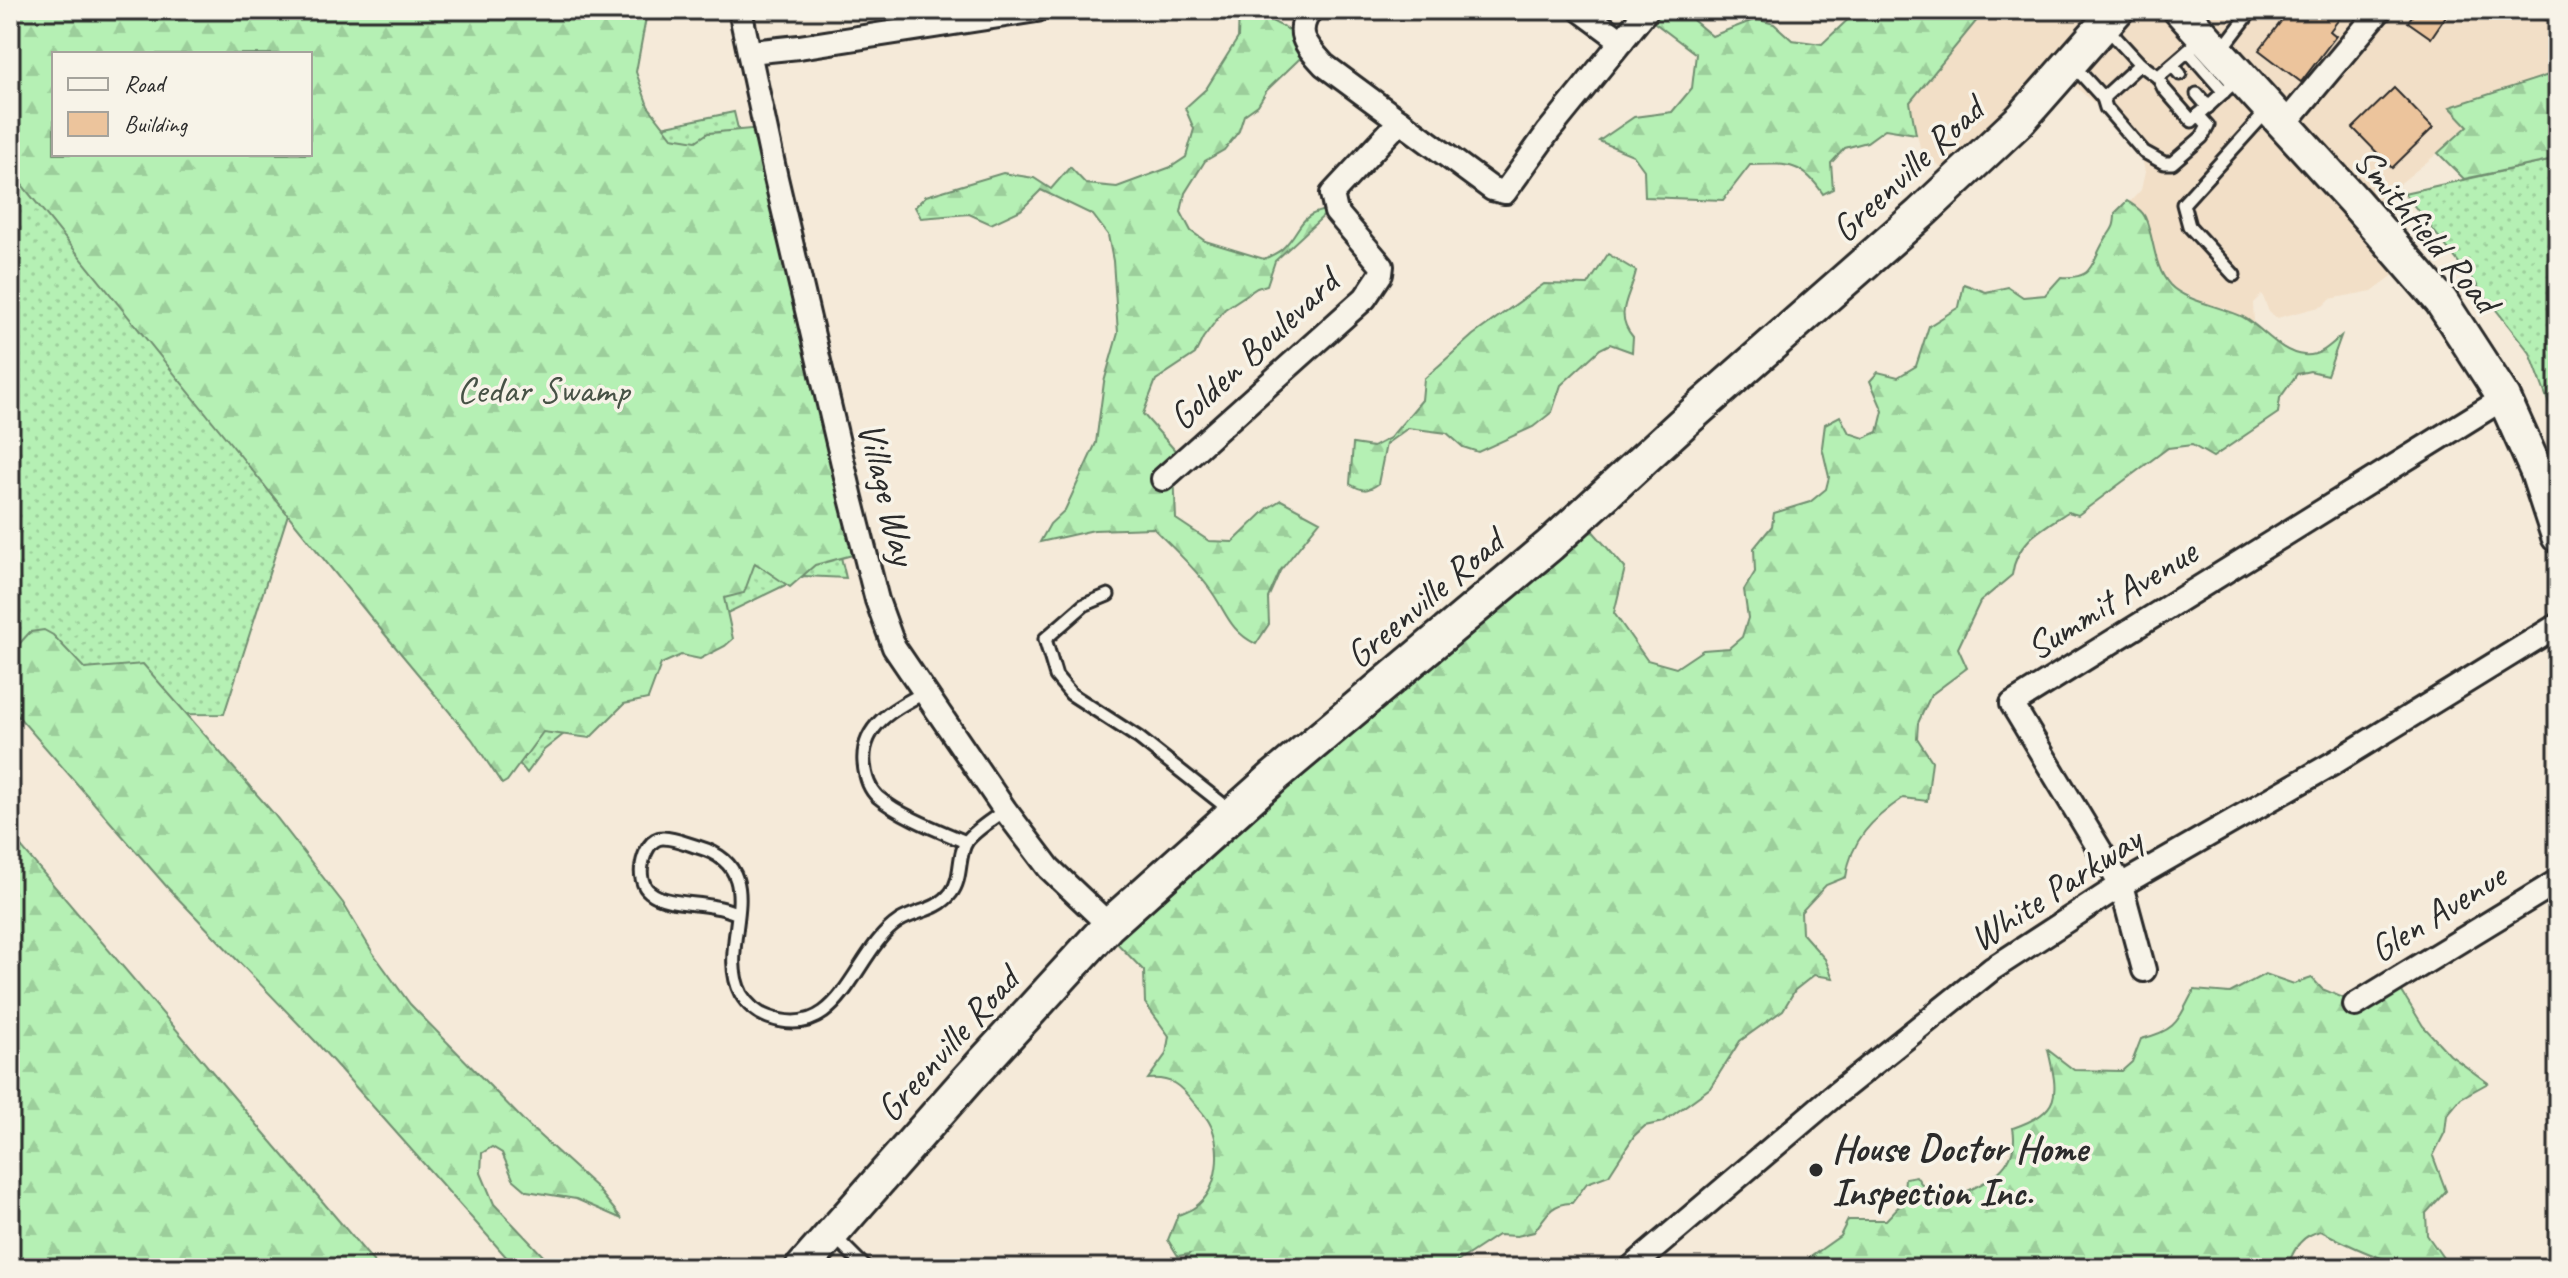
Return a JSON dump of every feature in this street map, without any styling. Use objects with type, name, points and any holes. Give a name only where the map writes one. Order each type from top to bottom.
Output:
[{"type":"main road","name":"Smithfield Road","points":[[2180,10],[2232,84],[2277,117],[2441,301],[2504,398],[2537,472],[2558,536]]},
{"type":"main road","name":"Greenville Road","points":[[802,1268],[1109,925],[1234,813],[1550,545],[1899,233],[2021,119],[2111,17]]},
{"type":"street","name":"Village Way","points":[[740,10],[776,178],[877,600],[894,647],[1005,810],[1049,868],[1109,925]]},
{"type":"street","points":[[750,52],[1037,10]]},
{"type":"street","points":[[1311,10],[1301,33],[1324,65],[1492,189],[1505,192],[1548,132],[1647,10]]},
{"type":"street","points":[[1580,10],[1622,41]]},
{"type":"street","points":[[2277,117],[2380,10]]},
{"type":"street","name":"Golden Boulevard","points":[[1163,479],[1365,298],[1381,274],[1382,266],[1336,212],[1332,194],[1400,121]]},
{"type":"street","name":"Summit Avenue","points":[[2144,970],[2121,885],[2012,704],[2504,398]]},
{"type":"street","name":"White Parkway","points":[[1631,1268],[1832,1097],[1992,969],[2121,885],[2332,764],[2558,625]]},
{"type":"street","name":"Glen Avenue","points":[[2355,1005],[2558,881]]},
{"type":"lane","points":[[2158,77],[2176,70],[2252,10]]},
{"type":"lane","points":[[2538,10],[2550,13],[2558,10]]},
{"type":"lane","points":[[2111,17],[2140,64],[2158,77],[2164,89],[2192,121],[2232,84]]},
{"type":"lane","points":[[2070,61],[2144,152],[2164,163],[2172,163],[2202,137],[2208,126],[2197,94]]},
{"type":"lane","points":[[2103,98],[2140,64]]},
{"type":"lane","points":[[2234,275],[2189,226],[2183,204],[2277,117]]},
{"type":"lane","points":[[1108,595],[1084,605],[1045,639],[1056,676],[1071,694],[1139,738],[1234,813]]},
{"type":"lane","points":[[924,693],[880,719],[869,735],[864,754],[865,776],[876,796],[966,842]]},
{"type":"lane","points":[[738,914],[714,906],[666,899],[650,892],[642,881],[641,867],[648,847],[655,840],[663,838],[717,854],[731,866],[740,885],[738,914],[732,957],[735,982],[746,1003],[764,1016],[785,1022],[806,1021],[835,1004],[878,943],[899,922],[945,901],[959,878],[966,842],[1005,810]]},
{"type":"lane","points":[[832,1234],[866,1268]]},
{"type":"shaded area","points":[[1989,10],[2558,10],[2558,72],[2451,107],[2468,125],[2367,210],[2410,263],[2372,291],[2330,299],[2323,306],[2277,318],[2269,312],[2262,294],[2253,303],[2254,323],[2173,288],[2159,270],[2144,214],[2129,203],[2141,190],[2145,172],[2142,157],[2105,112],[2072,84],[1953,179],[1920,147],[1910,102],[1977,20]]},
{"type":"green space","name":"Cedar Swamp","points":[[10,10],[564,10],[594,141],[734,112],[846,578],[804,576],[698,627],[544,750],[527,773],[298,483],[224,714],[10,715]]},
{"type":"green space","name":"Cedar Swamp","points":[[10,10],[640,10],[646,18],[636,72],[648,106],[672,137],[696,141],[708,133],[761,128],[860,553],[815,565],[790,587],[755,563],[744,593],[724,598],[733,639],[725,646],[700,659],[681,655],[661,664],[648,699],[624,704],[590,738],[543,732],[502,784],[472,739],[10,170]]},
{"type":"green space","points":[[1239,10],[1251,10],[1308,40],[1313,46],[1267,90],[1258,105],[1244,115],[1239,131],[1224,150],[1205,161],[1185,193],[1181,212],[1191,231],[1205,241],[1264,259],[1282,249],[1306,219],[1331,209],[1275,261],[1267,285],[1225,309],[1195,354],[1156,380],[1143,414],[1180,456],[1174,470],[1176,519],[1209,541],[1233,542],[1268,508],[1281,500],[1320,521],[1280,571],[1268,598],[1269,624],[1256,644],[1233,626],[1203,580],[1153,528],[1094,530],[1040,542],[1050,524],[1065,510],[1096,443],[1104,382],[1118,333],[1108,235],[1093,215],[1041,190],[1021,210],[991,224],[969,214],[921,218],[915,207],[926,196],[1003,173],[1034,178],[1051,189],[1070,167],[1086,184],[1117,187],[1171,167],[1186,157],[1194,129],[1185,108],[1206,89],[1238,38]]},
{"type":"green space","points":[[1646,10],[1681,10],[1712,36],[1756,19],[1774,24],[1792,40],[1822,44],[1858,10],[1989,10],[1977,20],[1910,102],[1916,134],[1885,129],[1867,142],[1845,148],[1831,163],[1833,189],[1823,194],[1800,170],[1774,164],[1750,165],[1723,200],[1645,197],[1644,170],[1633,155],[1599,141],[1634,117],[1672,112],[1692,88],[1696,54],[1643,14]]},
{"type":"green space","points":[[2558,72],[2558,159],[2464,179],[2438,153],[2468,126],[2450,107]]},
{"type":"green space","points":[[2558,159],[2558,428],[2530,353],[2404,193]]},
{"type":"green space","points":[[2127,201],[2144,214],[2160,270],[2177,291],[2243,317],[2279,345],[2295,353],[2315,354],[2341,336],[2327,375],[2310,371],[2297,374],[2280,398],[2278,413],[2213,457],[2192,445],[2168,448],[2078,515],[2068,512],[2024,545],[2012,575],[1980,602],[1958,648],[1967,668],[1931,695],[1918,723],[1917,738],[1932,761],[1927,801],[1903,798],[1882,814],[1858,841],[1846,877],[1826,885],[1801,912],[1802,933],[1825,959],[1833,978],[1814,975],[1795,990],[1783,1010],[1740,1041],[1710,1088],[1663,1122],[1645,1126],[1634,1136],[1609,1175],[1587,1183],[1572,1203],[1554,1208],[1534,1232],[1517,1236],[1498,1235],[1448,1268],[1174,1268],[1189,1254],[1178,1256],[1168,1240],[1178,1215],[1195,1207],[1209,1190],[1216,1168],[1216,1143],[1207,1119],[1184,1091],[1169,1081],[1148,1079],[1166,1054],[1169,1036],[1145,1003],[1144,971],[1113,939],[1583,520],[1625,568],[1614,613],[1647,660],[1676,668],[1703,650],[1729,648],[1742,637],[1748,618],[1744,590],[1755,572],[1754,548],[1772,526],[1774,513],[1810,502],[1826,489],[1829,477],[1822,447],[1825,424],[1840,416],[1849,433],[1864,438],[1878,432],[1883,411],[1870,381],[1878,372],[1898,377],[1916,366],[1929,326],[1959,307],[1964,284],[1986,292],[2008,287],[2023,297],[2045,295],[2061,277],[2079,276],[2089,269],[2113,226],[2115,213]]},
{"type":"green space","points":[[1608,254],[1636,271],[1624,313],[1627,328],[1633,337],[1632,352],[1610,344],[1600,349],[1561,385],[1552,412],[1533,427],[1478,452],[1463,447],[1447,433],[1408,428],[1386,444],[1378,484],[1364,490],[1350,484],[1353,444],[1373,447],[1390,438],[1422,400],[1424,379],[1473,335],[1544,284],[1588,285]]},
{"type":"green space","points":[[44,630],[53,635],[85,669],[143,664],[273,813],[343,903],[373,953],[410,1004],[529,1126],[596,1187],[622,1219],[576,1199],[527,1191],[513,1179],[502,1153],[492,1147],[482,1153],[481,1173],[494,1204],[544,1257],[571,1268],[516,1268],[315,1041],[167,887],[10,707],[10,654],[30,632]]},
{"type":"green space","points":[[10,834],[379,1268],[10,1268]]},
{"type":"green space","points":[[2265,974],[2294,984],[2312,978],[2322,989],[2355,1003],[2396,982],[2423,1026],[2450,1055],[2488,1083],[2461,1098],[2447,1115],[2445,1132],[2433,1156],[2446,1191],[2426,1213],[2427,1235],[2446,1262],[2432,1266],[2400,1263],[2365,1252],[2321,1231],[2303,1240],[2286,1268],[1795,1268],[1840,1236],[1848,1220],[1886,1220],[1903,1202],[1905,1178],[1916,1176],[1928,1193],[1951,1199],[1997,1173],[2011,1154],[2013,1128],[2040,1115],[2053,1100],[2054,1079],[2048,1050],[2074,1070],[2122,1071],[2132,1062],[2141,1039],[2162,1032],[2175,1023],[2194,990],[2230,993]]},
{"type":"building","points":[[2290,10],[2346,10],[2330,31],[2336,36],[2301,82],[2259,50]]},
{"type":"building","points":[[2416,10],[2450,10],[2431,38],[2408,22]]},
{"type":"building","points":[[2394,88],[2433,128],[2392,168],[2353,128]]},
{"type":"place","name":"House Doctor Home Inspection Inc.","points":[[1816,1170]]}]
